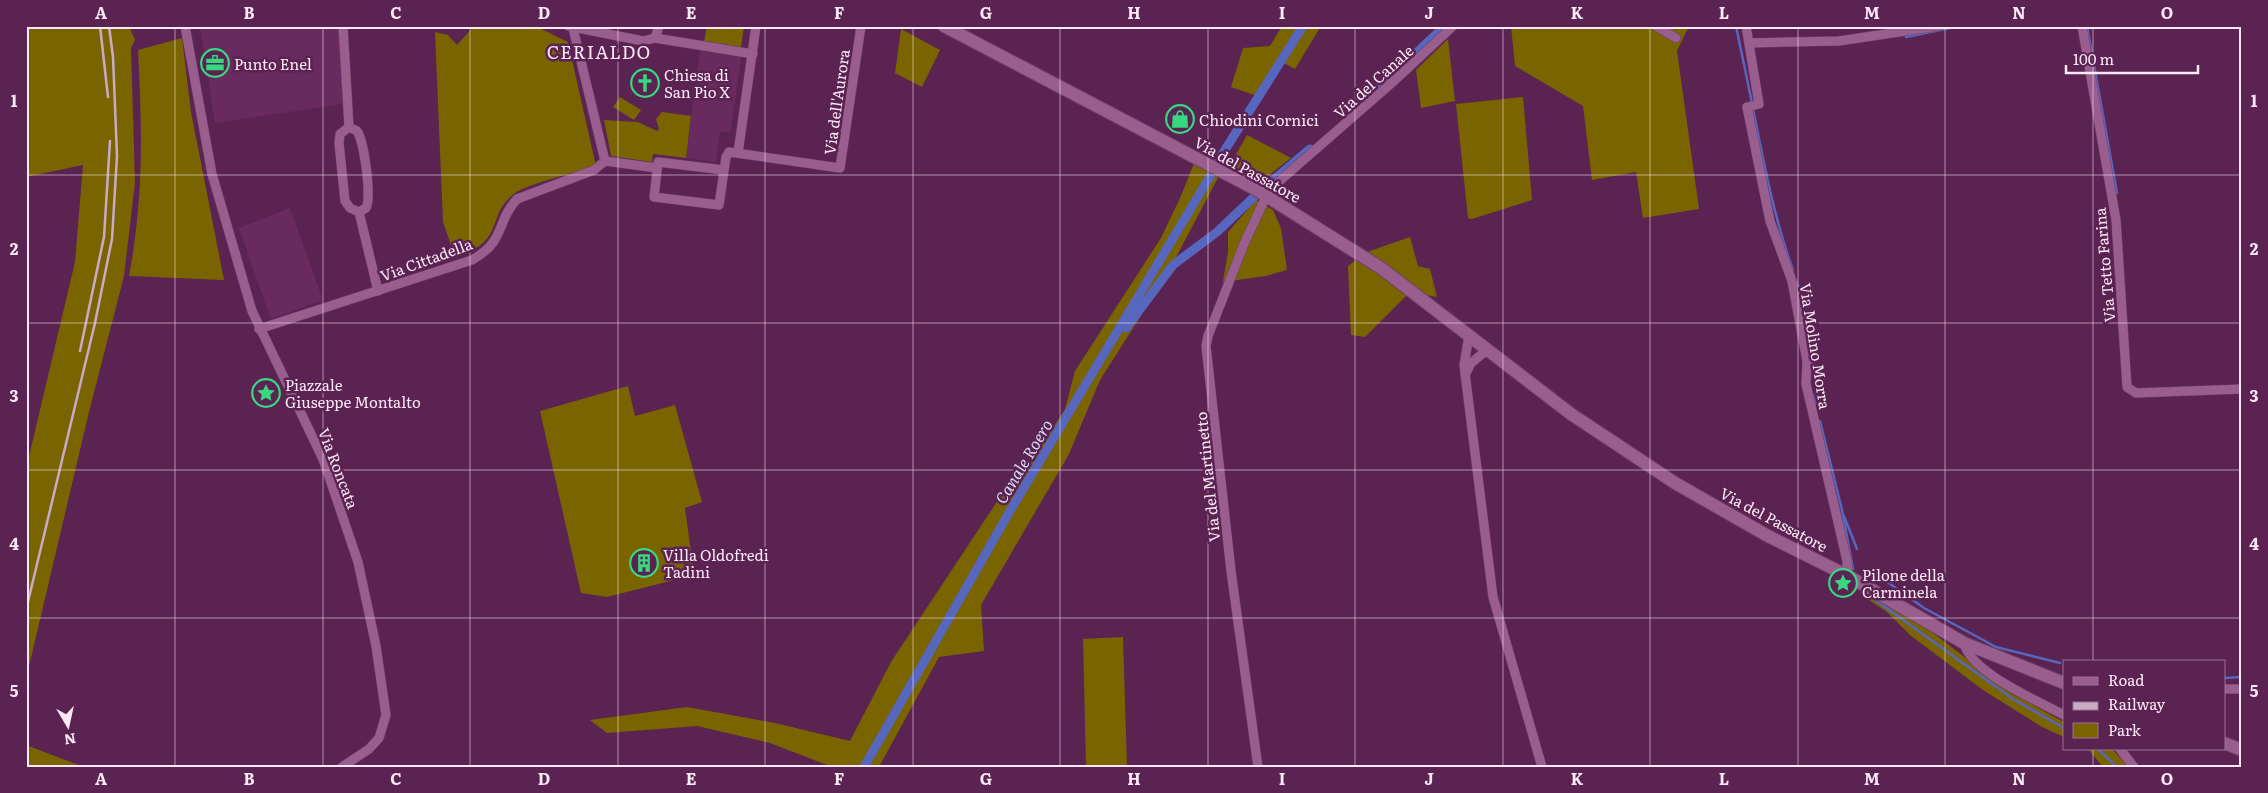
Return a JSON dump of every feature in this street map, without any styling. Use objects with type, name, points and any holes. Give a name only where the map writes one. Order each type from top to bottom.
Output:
[{"type":"street","name":"Via Roncata","points":[[185,26],[212,174],[259,329],[287,382],[323,459],[358,562],[376,646],[386,715],[379,738],[369,749],[342,767]]},
{"type":"street","points":[[343,26],[349,127]]},
{"type":"street","points":[[655,38],[659,26]]},
{"type":"street","points":[[724,170],[658,162],[654,197],[719,206],[726,157],[729,152],[738,153],[756,26]]},
{"type":"street","name":"Via dell'Aurora","points":[[738,153],[840,168],[861,26]]},
{"type":"street","name":"Via del Passatore","points":[[944,26],[1266,195],[1381,268],[1571,414],[1675,483],[1768,536],[1848,576],[1964,642],[2063,684]]},
{"type":"street","name":"Via del Canale","points":[[1266,195],[1269,190],[1395,80],[1453,26]]},
{"type":"street","points":[[1656,26],[1676,38]]},
{"type":"street","name":"Via Molino Morra","points":[[1746,26],[1759,104],[1747,107],[1770,221],[1792,281],[1807,360],[1806,384],[1848,561],[1848,576]]},
{"type":"street","points":[[1749,43],[1839,41],[1893,35],[1939,26]]},
{"type":"street","name":"Via Tetto Farina","points":[[2082,26],[2116,220],[2127,387],[2136,392],[2242,389]]},
{"type":"street","points":[[657,168],[605,162],[571,27],[643,41],[655,38],[752,54]]},
{"type":"street","points":[[349,127],[360,135],[369,196],[366,208],[359,212],[354,212],[347,205],[338,143],[340,134],[349,127]]},
{"type":"street","name":"Via Cittadella","points":[[259,329],[472,260],[495,242],[512,204],[517,199],[594,170],[605,162]]},
{"type":"street","name":"Via del Martinetto","points":[[1258,767],[1231,571],[1206,346],[1208,336],[1244,244],[1266,195]]},
{"type":"street","points":[[359,212],[378,291]]},
{"type":"street","points":[[1469,336],[1464,365],[1493,597],[1542,767]]},
{"type":"street","points":[[1465,375],[1471,363],[1487,350]]},
{"type":"street","points":[[1964,642],[1966,650],[1972,658],[2008,686],[2063,714]]},
{"type":"street","points":[[2226,689],[2242,689]]},
{"type":"street","points":[[2226,744],[2242,750]]},
{"type":"street","points":[[2121,750],[2134,767]]},
{"type":"shaded area","points":[[200,26],[340,26],[343,104],[215,123]]},
{"type":"shaded area","points":[[700,51],[741,57],[731,129],[729,132],[720,132],[716,162],[686,158]]},
{"type":"shaded area","points":[[290,208],[323,300],[274,318],[270,317],[239,228]]},
{"type":"green space","points":[[26,26],[129,26],[135,40],[131,48],[135,182],[124,276],[89,412],[26,679],[26,469],[75,262],[83,165],[26,177]]},
{"type":"green space","points":[[474,26],[535,26],[568,42],[596,166],[541,182],[515,193],[500,211],[489,236],[482,244],[472,251],[455,257],[443,222],[435,32],[448,35],[457,45]]},
{"type":"green space","points":[[707,26],[744,26],[741,47],[704,41]]},
{"type":"green space","points":[[1282,26],[1321,26],[1295,69],[1278,60],[1257,96],[1231,87],[1243,48],[1270,46]]},
{"type":"green space","points":[[1511,26],[1689,26],[1677,51],[1699,209],[1643,218],[1636,172],[1592,180],[1583,106],[1515,66]]},
{"type":"green space","points":[[901,29],[940,50],[922,87],[895,73]]},
{"type":"green space","points":[[182,38],[191,112],[224,280],[129,276],[134,247],[141,163],[138,50]]},
{"type":"green space","points":[[1448,39],[1455,101],[1421,108],[1416,70]]},
{"type":"green space","points":[[620,97],[641,110],[634,120],[613,107]]},
{"type":"green space","points":[[1523,97],[1532,200],[1472,219],[1468,218],[1456,104]]},
{"type":"green space","points":[[662,112],[691,116],[686,158],[653,154],[652,162],[611,156],[604,120],[638,122],[657,131],[659,129],[656,119]]},
{"type":"green space","points":[[1247,135],[1291,158],[1260,182],[1229,167]]},
{"type":"green space","points":[[1195,161],[1220,174],[1165,278],[1100,380],[1069,454],[981,605],[984,651],[939,657],[879,767],[832,767],[770,743],[697,726],[607,733],[590,720],[687,707],[775,723],[850,741],[891,662],[1008,485],[1032,461],[1065,409],[1075,371],[1161,238]]},
{"type":"green space","points":[[1256,200],[1273,210],[1281,228],[1287,270],[1266,276],[1223,282],[1228,252],[1228,232]]},
{"type":"green space","points":[[1410,237],[1418,266],[1430,269],[1437,297],[1410,292],[1365,337],[1351,335],[1348,266],[1367,252]]},
{"type":"green space","points":[[628,386],[635,416],[675,405],[702,502],[685,508],[694,575],[607,597],[581,593],[540,411]]},
{"type":"green space","points":[[1865,592],[1928,629],[2011,693],[2063,721],[2063,737],[2042,727],[1983,690],[1910,635],[1887,612],[1863,596]]},
{"type":"green space","points":[[1123,637],[1127,767],[1086,767],[1083,639]]},
{"type":"green space","points":[[26,745],[84,767],[26,767]]},
{"type":"green space","points":[[2089,750],[2113,750],[2129,767],[2103,767]]},
{"type":"waterway","points":[[1218,161],[1303,26]]},
{"type":"waterway","points":[[1367,99],[1445,26]]},
{"type":"waterway","points":[[1736,26],[1752,103]]},
{"type":"waterway","points":[[1906,37],[1960,26]]},
{"type":"waterway","points":[[2087,26],[2117,193]]},
{"type":"waterway","points":[[1753,109],[1765,170],[1793,270]]},
{"type":"waterway","points":[[1265,187],[1310,149]]},
{"type":"waterway","name":"Canale Roero","points":[[864,767],[1010,511],[1212,173]]},
{"type":"waterway","points":[[1126,328],[1173,265],[1217,232],[1256,195]]},
{"type":"waterway","points":[[1796,280],[1805,309],[1811,340],[1816,403]]},
{"type":"waterway","points":[[1820,421],[1842,510],[1853,569]]},
{"type":"waterway","points":[[1844,516],[1857,549]]},
{"type":"waterway","points":[[1872,571],[1924,608],[1996,647],[2060,663]]},
{"type":"waterway","points":[[1867,594],[2013,699],[2063,727]]},
{"type":"waterway","points":[[2226,678],[2242,677]]},
{"type":"waterway","points":[[2099,750],[2117,767]]},
{"type":"railway","points":[[100,26],[108,97]]},
{"type":"railway","points":[[26,610],[95,323],[112,239],[117,156],[113,57],[109,26]]},
{"type":"railway","points":[[80,351],[104,237],[110,141]]},
{"type":"place","name":"Punto Enel","points":[[215,63]]},
{"type":"place","name":"Chiesa di San Pio X","points":[[645,83]]},
{"type":"place","name":"Chiodini Cornici","points":[[1180,119]]},
{"type":"place","name":"Piazzale Giuseppe Montalto","points":[[266,393]]},
{"type":"place","name":"Villa Oldofredi Tadini","points":[[644,563]]},
{"type":"place","name":"Pilone della Carminela","points":[[1843,583]]},
{"type":"district","name":"CERIALDO","points":[[599,51]]}]
